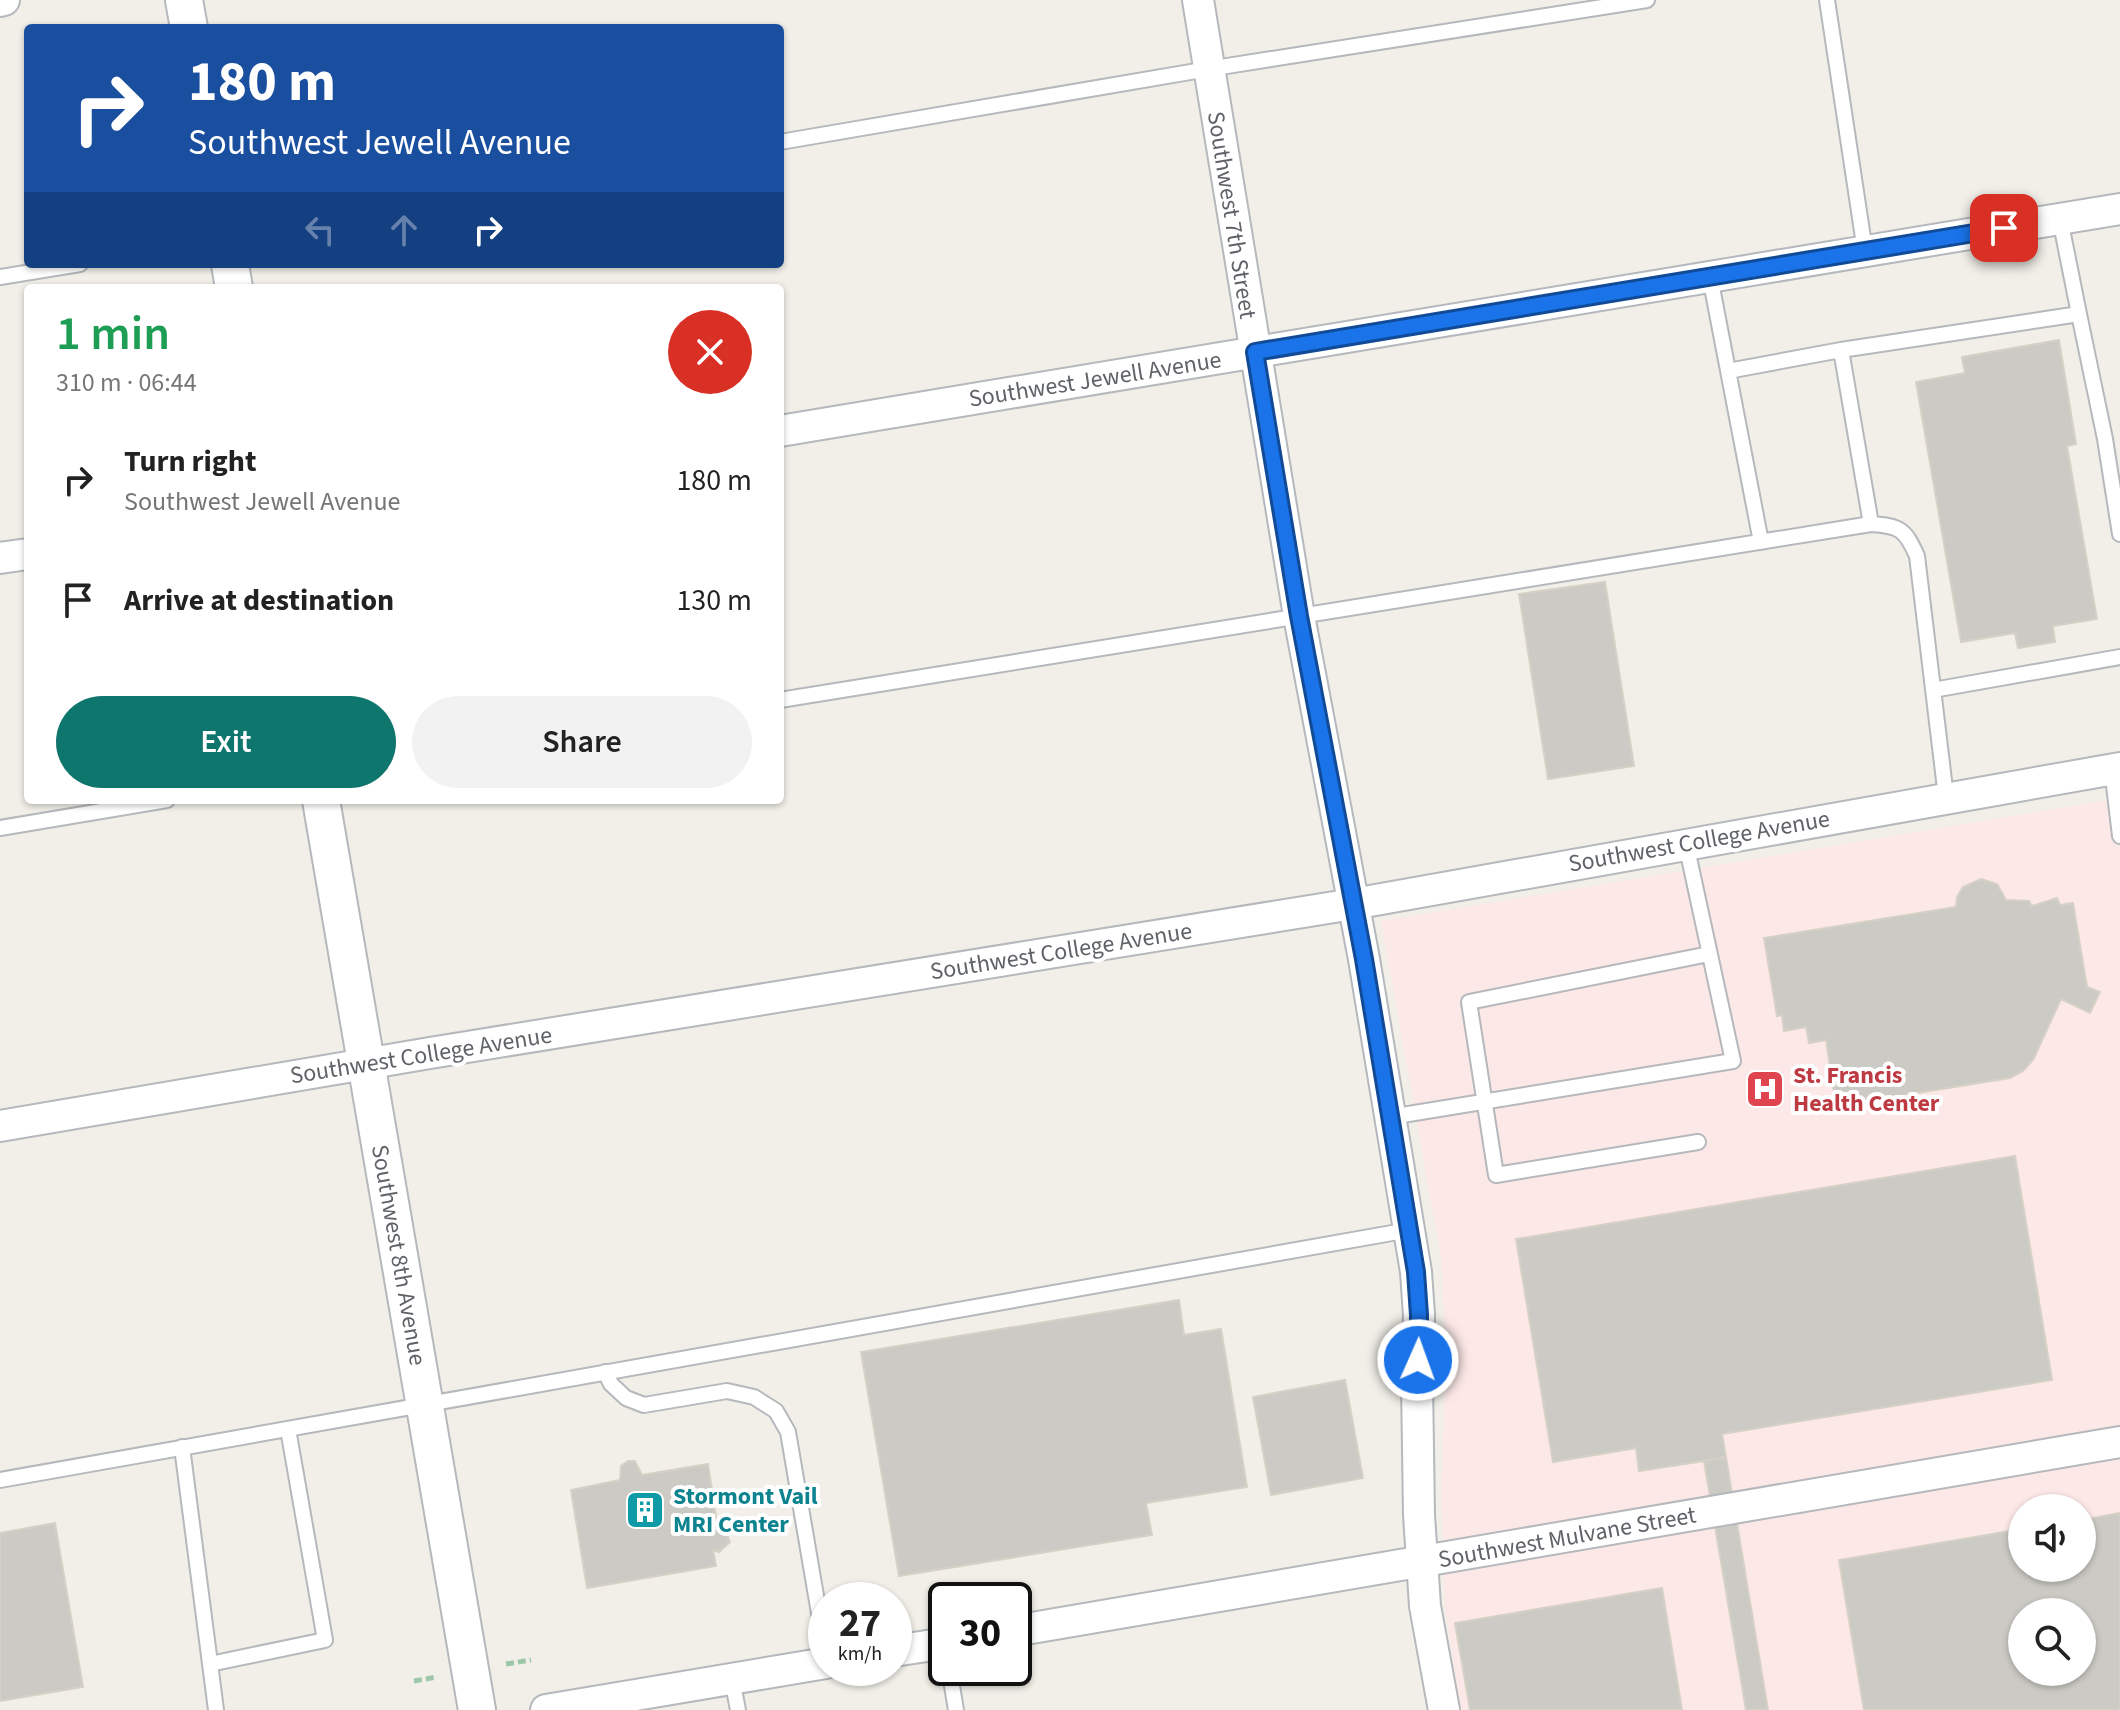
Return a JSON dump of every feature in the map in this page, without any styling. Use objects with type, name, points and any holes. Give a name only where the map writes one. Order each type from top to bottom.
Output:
[{"type":"street","points":[[184,0],[188,24]]},
{"type":"street","name":"Southwest 7th Street","points":[[1198,0],[1299,616],[1353,904],[1416,1272],[1419,1315],[1419,1515],[1425,1606],[1444,1710]]},
{"type":"street","name":"Southwest Jewell Avenue","points":[[784,430],[2120,209]]},
{"type":"street","points":[[0,558],[24,555]]},
{"type":"street","name":"Southwest College Avenue","points":[[0,1126],[1353,904],[2116,769]]},
{"type":"street","name":"Southwest 8th Avenue","points":[[322,804],[477,1710]]},
{"type":"street","name":"Southwest Mulvane Street","points":[[1032,1628],[2120,1442]]},
{"type":"street","points":[[546,1710],[808,1666]]},
{"type":"lane","points":[[784,141],[1208,69],[1647,0]]},
{"type":"lane","points":[[1827,0],[1865,251]]},
{"type":"lane","points":[[2060,219],[2105,439],[2120,534]]},
{"type":"lane","points":[[0,277],[55,268]]},
{"type":"lane","points":[[1710,277],[1761,542]]},
{"type":"lane","points":[[1728,371],[1841,350],[2079,314]]},
{"type":"lane","points":[[1841,350],[1871,524]]},
{"type":"lane","points":[[784,699],[1871,524],[1899,528],[1909,538],[1917,556],[1946,797]]},
{"type":"lane","points":[[1933,690],[2120,657]]},
{"type":"lane","points":[[2116,769],[2120,836]]},
{"type":"lane","points":[[0,828],[143,804]]},
{"type":"lane","points":[[1390,1117],[1733,1061],[1686,844]]},
{"type":"lane","points":[[1698,1142],[1496,1175],[1469,1002],[1709,954]]},
{"type":"lane","points":[[0,1480],[1409,1230]]},
{"type":"lane","points":[[605,1372],[611,1384],[626,1398],[644,1405],[727,1391],[754,1397],[776,1411],[788,1432],[814,1582]]},
{"type":"lane","points":[[210,1664],[325,1640],[288,1429]]},
{"type":"lane","points":[[182,1447],[216,1710]]},
{"type":"lane","points":[[732,1679],[738,1710]]},
{"type":"lane","points":[[952,1686],[956,1710]]},
{"type":"shaded area","name":"St. Francis Health Center","points":[[2120,798],[2120,1710],[1461,1710],[1445,1608],[1441,1493],[1446,1360],[1441,1258],[1381,921]]},
{"type":"building","points":[[2059,340],[2076,444],[2067,446],[2097,619],[2053,626],[2055,642],[2018,648],[2015,633],[1961,642],[1916,382],[1965,373],[1962,357]]},
{"type":"building","points":[[1605,582],[1634,766],[1548,779],[1519,594]]},
{"type":"building","points":[[1981,879],[1997,884],[2006,900],[2029,901],[2032,906],[2057,898],[2060,905],[2073,903],[2087,987],[2100,992],[2090,1013],[2061,999],[2033,1060],[2023,1071],[2010,1078],[1836,1106],[1826,1040],[1809,1043],[1806,1027],[1784,1031],[1782,1015],[1777,1016],[1764,938],[1956,907],[1963,887]]},
{"type":"building","points":[[2015,1156],[2052,1380],[1722,1434],[1726,1457],[1704,1461],[1639,1471],[1636,1448],[1553,1462],[1516,1239]]},
{"type":"building","points":[[1179,1300],[1184,1335],[1221,1329],[1247,1487],[1146,1503],[1152,1535],[899,1576],[861,1352]]},
{"type":"building","points":[[1345,1380],[1363,1478],[1271,1495],[1253,1397]]},
{"type":"building","points":[[1726,1457],[1768,1710],[1746,1710],[1704,1461]]},
{"type":"building","name":"Stormont Vail MRI Center","points":[[635,1461],[642,1475],[708,1464],[718,1530],[726,1532],[730,1542],[719,1552],[713,1550],[716,1566],[587,1588],[571,1490],[620,1480],[621,1466]]},
{"type":"building","points":[[2120,1513],[2120,1710],[1864,1710],[1839,1560],[2008,1531],[2008,1582],[2096,1582],[2096,1517]]},
{"type":"building","points":[[55,1523],[83,1687],[0,1701],[0,1533]]},
{"type":"building","points":[[1662,1588],[1682,1710],[1470,1710],[1455,1623]]},
{"type":"place","name":"St. Francis Health Center","points":[[1765,1089]]},
{"type":"place","name":"Stormont Vail MRI Center","points":[[645,1510]]},
{"type":"route","points":[[1418,1360],[1416,1272],[1364,959],[1299,616],[1255,352],[2004,228]]}]
